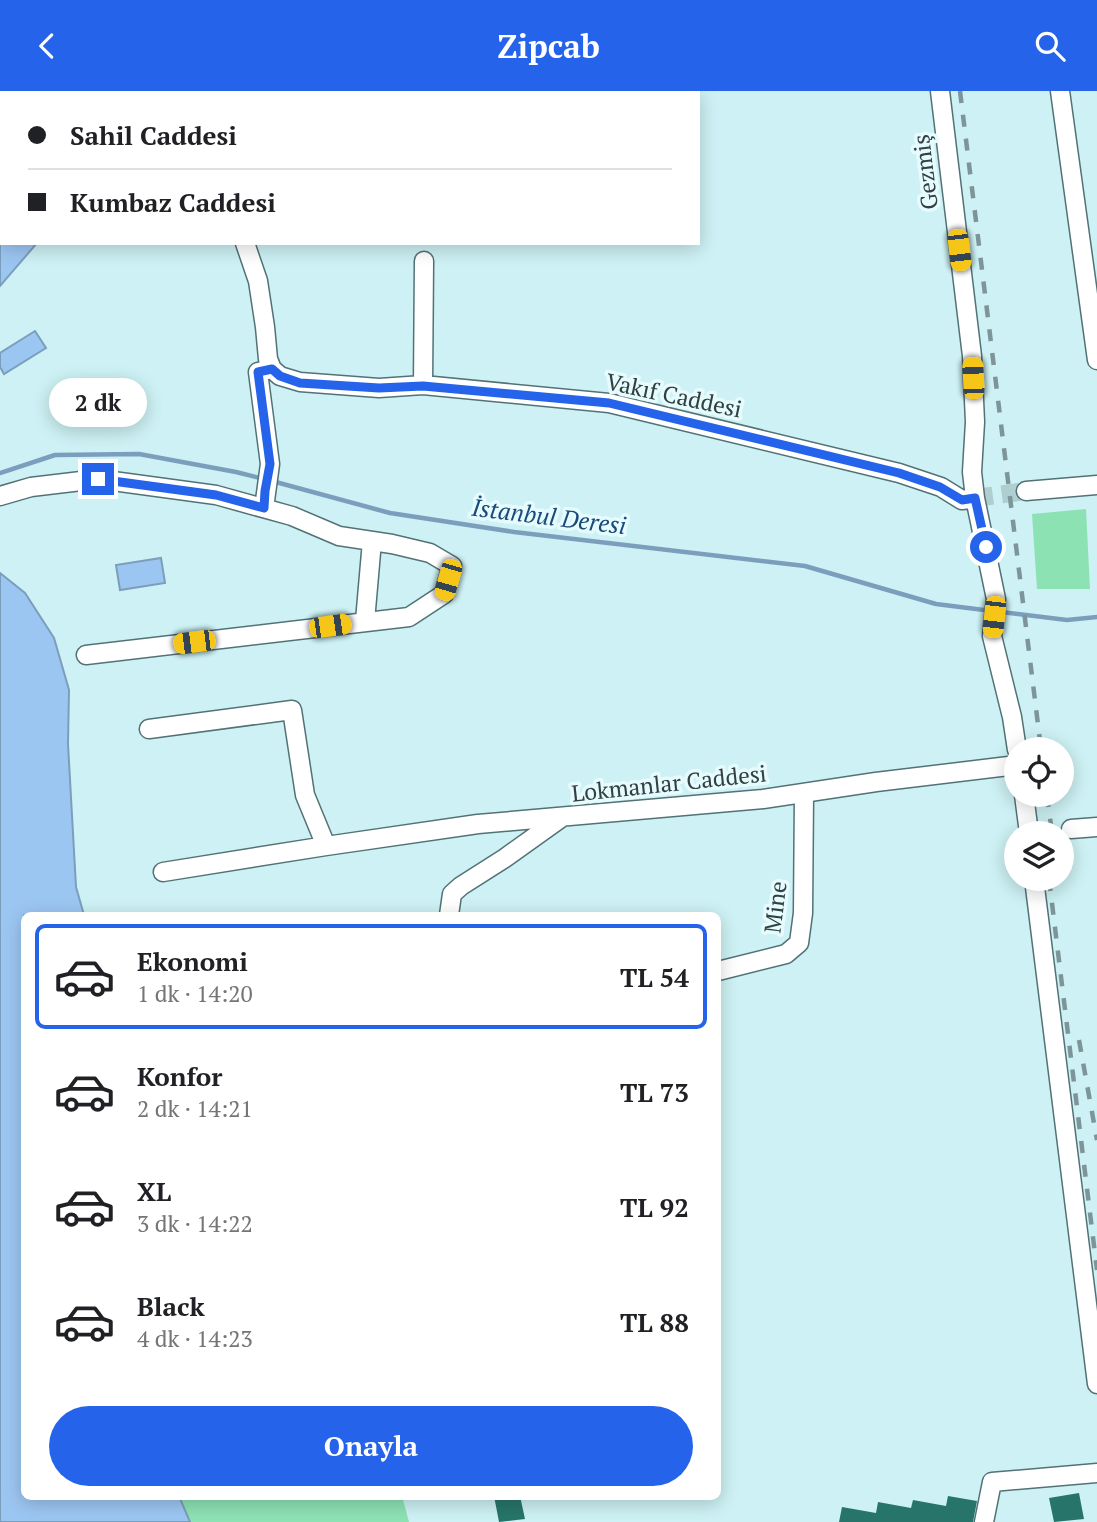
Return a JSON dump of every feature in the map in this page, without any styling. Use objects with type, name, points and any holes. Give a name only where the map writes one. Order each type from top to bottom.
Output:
[{"type":"street","name":"Gezmiş","points":[[940,91],[972,356],[975,422],[972,472],[975,498],[996,599],[992,636],[1015,737]]},
{"type":"street","points":[[1060,91],[1097,360]]},
{"type":"street","points":[[246,245],[258,281],[268,359],[272,369],[258,372],[270,464],[265,500]]},
{"type":"street","points":[[423,386],[424,261]]},
{"type":"street","name":"Vakıf Caddesi","points":[[272,369],[280,376],[300,383],[379,388],[423,386],[609,403],[899,473],[940,487],[962,500],[975,498]]},
{"type":"street","points":[[0,496],[31,487],[98,479],[265,500],[292,516],[339,536],[430,553],[452,566],[444,594],[409,617],[86,655]]},
{"type":"street","points":[[1026,491],[1097,485]]},
{"type":"street","points":[[365,621],[372,541]]},
{"type":"street","points":[[149,730],[292,710],[305,795],[326,846]]},
{"type":"street","name":"Lokmanlar Caddesi","points":[[163,871],[478,824],[763,799],[1004,767]]},
{"type":"street","name":"Mine","points":[[721,970],[786,954],[799,943],[803,913],[804,793]]},
{"type":"street","points":[[449,912],[452,894],[461,886],[562,818]]},
{"type":"street","points":[[1074,829],[1097,827]]},
{"type":"street","points":[[1035,891],[1097,1384]]},
{"type":"street","points":[[984,1522],[992,1482],[1097,1473]]},
{"type":"green space","points":[[1086,509],[1090,589],[1037,589],[1032,514]]},
{"type":"green space","points":[[181,1500],[403,1500],[409,1522],[190,1522]]},
{"type":"water","points":[[0,245],[35,245],[0,286]]},
{"type":"water","points":[[35,331],[46,348],[4,374],[0,367],[0,353]]},
{"type":"water","points":[[161,558],[165,583],[120,590],[116,565]]},
{"type":"water","points":[[0,573],[25,593],[54,638],[69,690],[68,744],[76,887],[83,912],[21,912],[21,1500],[181,1500],[190,1522],[0,1522]]},
{"type":"building","points":[[1079,1493],[1084,1519],[1054,1522],[1049,1498]]},
{"type":"building","points":[[948,1496],[977,1501],[973,1522],[839,1522],[842,1507],[876,1513],[878,1502],[911,1508],[913,1500],[946,1506]]},
{"type":"building","points":[[495,1500],[521,1500],[525,1519],[499,1522]]},
{"type":"waterway","name":"İstanbul Deresi","points":[[0,473],[55,455],[139,454],[264,479]]},
{"type":"waterway","name":"İstanbul Deresi","points":[[272,481],[390,513],[514,532],[805,566],[936,604],[992,611]]},
{"type":"waterway","name":"İstanbul Deresi","points":[[1001,612],[1067,620],[1097,617]]},
{"type":"tunnel","points":[[975,498],[1026,491]]},
{"type":"railway","points":[[960,91],[1040,737]]},
{"type":"railway","points":[[1049,807],[1050,821]]},
{"type":"railway","points":[[1050,891],[1097,1270]]},
{"type":"railway","points":[[1079,1040],[1097,1140]]},
{"type":"route","points":[[98,479],[216,495],[264,508],[270,464],[258,372],[272,369],[280,376],[300,383],[379,388],[423,386],[609,403],[899,473],[940,487],[962,500],[975,498],[986,547]]}]
